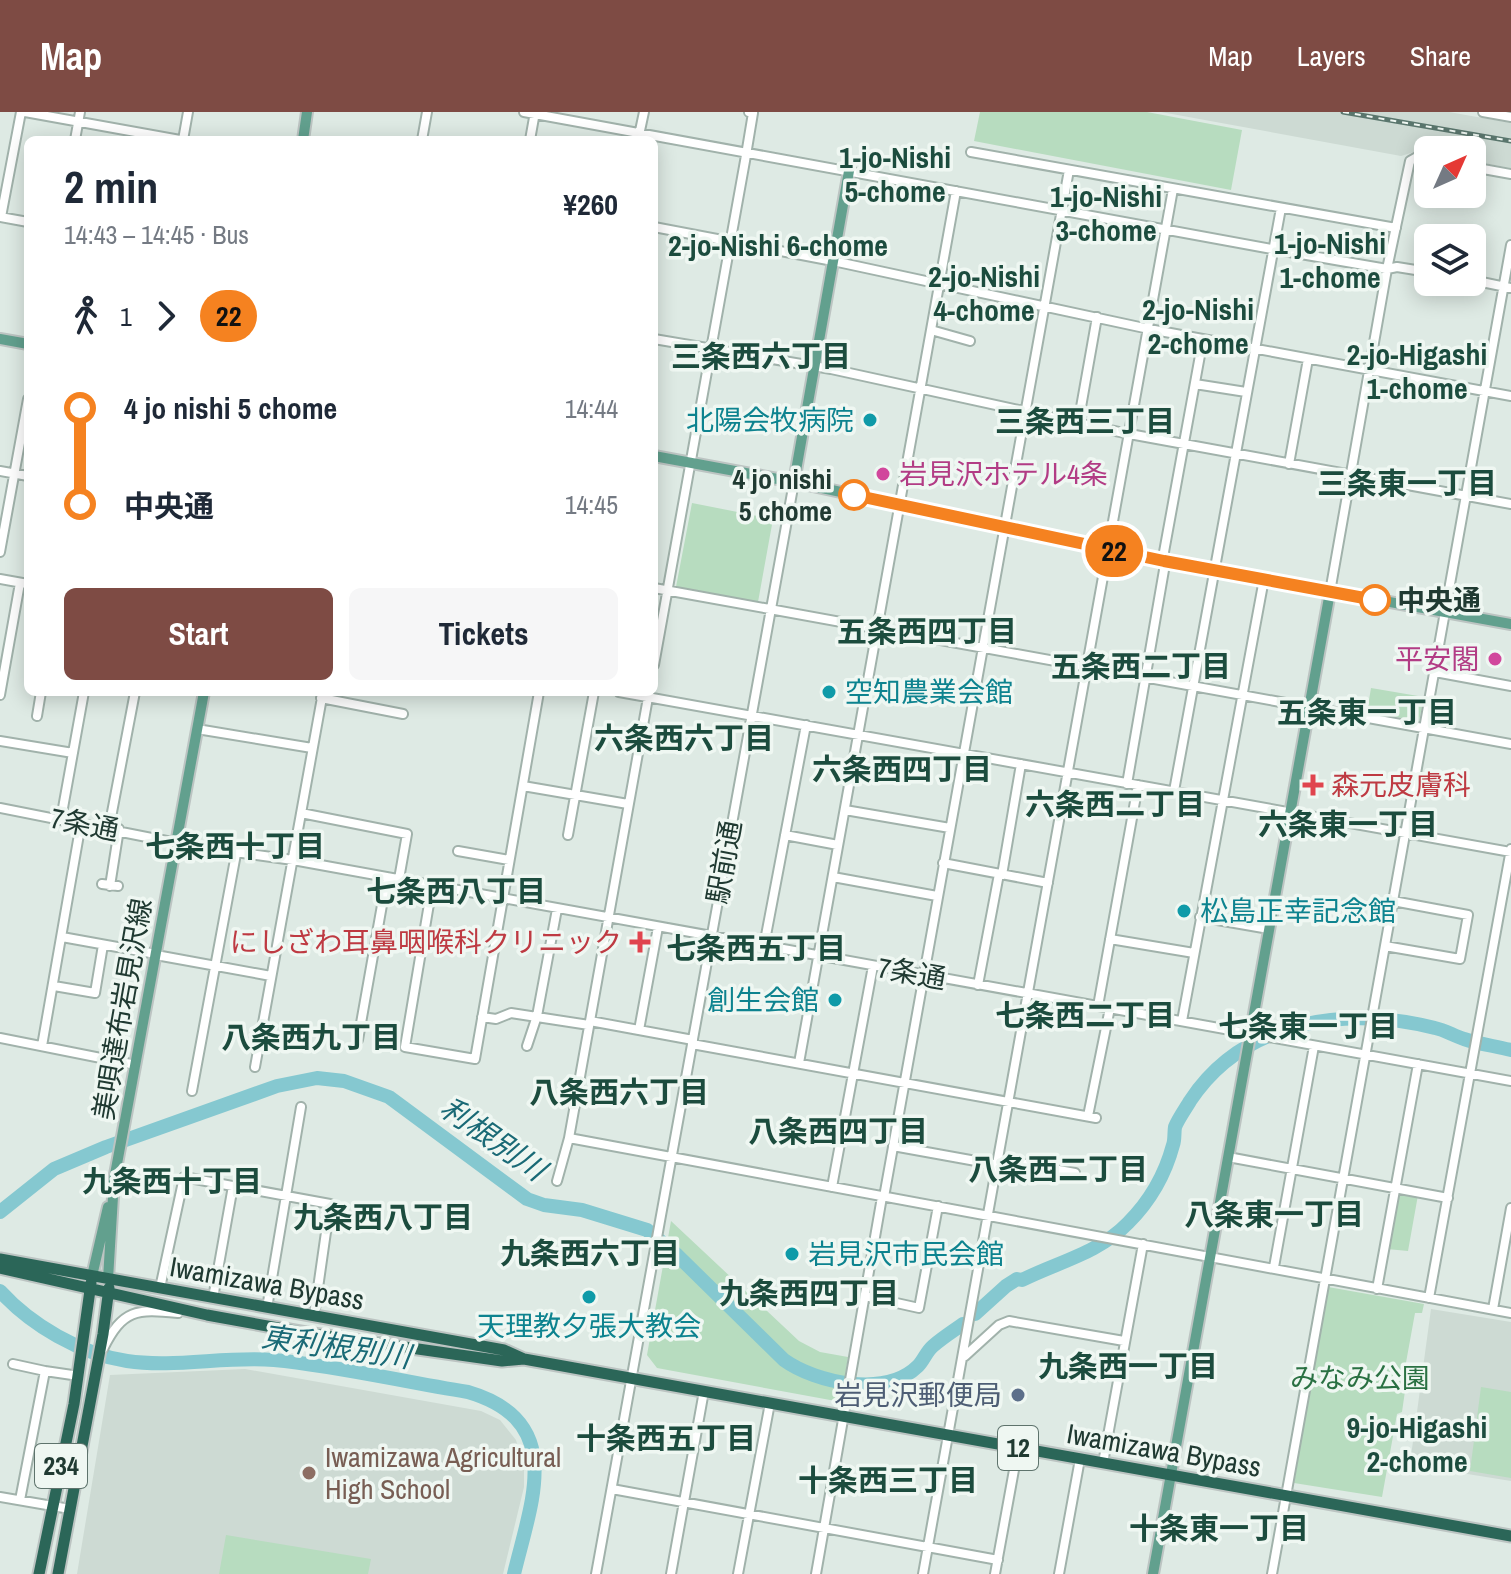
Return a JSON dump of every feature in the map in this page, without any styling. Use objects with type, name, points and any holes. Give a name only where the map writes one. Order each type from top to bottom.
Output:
[{"type":"highway","name":"Iwamizawa Bypass","points":[[0,1259],[91,1283],[109,1294],[207,1315],[404,1348],[502,1361],[524,1359]]},
{"type":"highway","name":"Iwamizawa Bypass","points":[[0,1268],[91,1283],[108,1279],[160,1288],[504,1350],[524,1359],[1511,1536]]},
{"type":"highway","name":"234","points":[[58,1574],[103,1334],[108,1279]]},
{"type":"highway","name":"234","points":[[39,1574],[79,1376],[91,1283]]},
{"type":"main road","points":[[304,136],[307,112]]},
{"type":"main road","points":[[794,482],[849,171]]},
{"type":"main road","points":[[0,339],[24,343]]},
{"type":"main road","points":[[658,457],[794,482],[1164,561],[1511,624]]},
{"type":"main road","points":[[1153,1574],[1242,1077],[1254,1031],[1269,929],[1330,592]]},
{"type":"main road","name":"美唄達布岩見沢線","points":[[108,1279],[114,1180],[203,696]]},
{"type":"main road","name":"美唄達布岩見沢線","points":[[91,1283],[113,1193]]},
{"type":"street","points":[[24,221],[0,217],[25,112],[79,117],[131,136]]},
{"type":"street","points":[[182,136],[188,112]]},
{"type":"street","points":[[423,136],[427,112]]},
{"type":"street","points":[[524,112],[639,136],[644,112]]},
{"type":"street","points":[[658,642],[751,112]]},
{"type":"street","points":[[1483,112],[1511,117]]},
{"type":"street","points":[[531,136],[535,113]]},
{"type":"street","points":[[658,139],[1387,269],[1414,270]]},
{"type":"street","points":[[971,152],[1396,228]]},
{"type":"street","points":[[1330,592],[1387,269],[1410,161],[1414,159]]},
{"type":"street","points":[[816,1574],[1069,170]]},
{"type":"street","points":[[1486,170],[1511,174]]},
{"type":"street","points":[[923,1574],[1173,189]]},
{"type":"street","points":[[799,1063],[956,191]]},
{"type":"street","points":[[1174,791],[1281,208]]},
{"type":"street","points":[[658,228],[833,261],[1149,329],[1511,396]]},
{"type":"street","points":[[1272,1574],[1424,729],[1508,287],[1511,245]]},
{"type":"street","points":[[1486,283],[1508,287]]},
{"type":"street","points":[[1078,424],[1097,317]]},
{"type":"street","points":[[931,330],[970,341]]},
{"type":"street","points":[[1127,784],[1203,339]]},
{"type":"street","points":[[658,340],[814,367],[1078,424],[1511,504]]},
{"type":"street","points":[[1289,464],[1308,359]]},
{"type":"street","points":[[1195,384],[1246,392]]},
{"type":"street","points":[[0,552],[24,422]]},
{"type":"street","points":[[0,471],[24,475]]},
{"type":"street","name":"駅前通","points":[[596,1574],[794,482]]},
{"type":"street","points":[[0,579],[24,584],[0,695]]},
{"type":"street","points":[[1182,1021],[1264,579]]},
{"type":"street","points":[[658,589],[1511,744]]},
{"type":"street","points":[[1435,672],[1511,686]]},
{"type":"street","points":[[37,716],[40,696]]},
{"type":"street","points":[[61,819],[83,696]]},
{"type":"street","points":[[110,885],[114,828],[134,696]]},
{"type":"street","points":[[255,1067],[322,696]]},
{"type":"street","points":[[326,696],[403,714]]},
{"type":"street","points":[[432,886],[405,1047],[475,1059],[538,696]]},
{"type":"street","points":[[568,835],[593,696]]},
{"type":"street","points":[[557,1181],[569,1138],[649,696]]},
{"type":"street","points":[[654,696],[1127,784],[1511,851],[1429,1298]]},
{"type":"street","points":[[764,946],[806,725]]},
{"type":"street","points":[[197,729],[312,748]]},
{"type":"street","points":[[0,741],[73,753]]},
{"type":"street","points":[[978,985],[1021,764]]},
{"type":"street","points":[[1098,1006],[1138,785]]},
{"type":"street","points":[[523,786],[628,804]]},
{"type":"street","name":"7条通","points":[[0,808],[236,854],[293,860],[1238,1032],[1254,1031],[1311,1045]]},
{"type":"street","points":[[845,810],[950,828]]},
{"type":"street","points":[[301,813],[407,834],[399,879]]},
{"type":"street","points":[[42,1046],[81,823]]},
{"type":"street","points":[[785,835],[838,845]]},
{"type":"street","points":[[458,851],[509,860]]},
{"type":"street","points":[[192,1091],[236,854]]},
{"type":"street","points":[[943,863],[1048,883]]},
{"type":"street","points":[[358,1040],[387,877]]},
{"type":"street","points":[[833,877],[937,896]]},
{"type":"street","points":[[1385,946],[1460,959],[1468,915],[1393,901]]},
{"type":"street","points":[[527,1046],[537,1016],[557,909]]},
{"type":"street","points":[[1200,917],[1269,929]]},
{"type":"street","points":[[639,1030],[658,927]]},
{"type":"street","points":[[62,937],[271,976]]},
{"type":"street","points":[[1110,939],[1194,953]]},
{"type":"street","points":[[54,986],[95,993],[103,945]]},
{"type":"street","points":[[832,1187],[873,966]]},
{"type":"street","points":[[482,1017],[496,1019],[511,1013],[639,1030],[1092,1117],[1110,1008]]},
{"type":"street","points":[[0,1038],[136,1065]]},
{"type":"street","points":[[1274,1267],[1293,1169],[1311,1045],[1511,1081]]},
{"type":"street","points":[[1377,1289],[1418,1064]]},
{"type":"street","points":[[267,1308],[301,1107]]},
{"type":"street","points":[[569,1138],[1511,1313]]},
{"type":"street","points":[[893,1146],[1075,1173]]},
{"type":"street","points":[[1228,1157],[1448,1198]]},
{"type":"street","points":[[160,1288],[184,1177],[330,1204],[314,1316]]},
{"type":"street","points":[[213,1298],[233,1186]]},
{"type":"street","points":[[865,1296],[919,1308],[938,1206]]},
{"type":"street","points":[[1493,1309],[1511,1208]]},
{"type":"street","points":[[1103,1463],[1143,1244]]},
{"type":"street","points":[[97,1364],[116,1326],[129,1314],[140,1311],[207,1315]]},
{"type":"street","points":[[965,1352],[999,1325],[1009,1321],[1124,1341]]},
{"type":"street","points":[[13,1364],[79,1376]]},
{"type":"street","points":[[20,1500],[45,1371]]},
{"type":"street","points":[[671,1574],[704,1391]]},
{"type":"street","points":[[738,1574],[770,1403]]},
{"type":"street","points":[[995,1574],[1018,1448]]},
{"type":"street","points":[[1059,1574],[1080,1459]]},
{"type":"street","points":[[612,1489],[998,1560]]},
{"type":"street","points":[[0,1497],[70,1509]]},
{"type":"shaded area","points":[[1161,112],[1449,112],[1511,123],[1511,168],[1486,164],[1486,136],[1414,136],[1414,152],[1401,156]]},
{"type":"shaded area","points":[[1431,1309],[1511,1322],[1511,1481],[1455,1472],[1453,1465],[1411,1456]]},
{"type":"shaded area","name":"Iwamizawa Agricultural High School","points":[[245,1369],[481,1411],[500,1420],[516,1440],[524,1467],[524,1487],[503,1574],[77,1574],[110,1375]]},
{"type":"green space","points":[[980,112],[1147,112],[1242,130],[1231,190],[974,141]]},
{"type":"green space","points":[[692,503],[773,519],[758,602],[676,587]]},
{"type":"green space","points":[[1371,688],[1424,697],[1419,721],[1367,712]]},
{"type":"green space","points":[[1397,1191],[1418,1195],[1408,1251],[1387,1249]]},
{"type":"green space","points":[[671,1221],[799,1341],[820,1352],[848,1357],[841,1402],[657,1368],[647,1355]]},
{"type":"green space","name":"みなみ公園","points":[[1328,1287],[1424,1304],[1422,1313],[1415,1313],[1405,1368],[1408,1370],[1402,1412],[1397,1414],[1382,1497],[1294,1483]]},
{"type":"green space","points":[[1481,1387],[1511,1392],[1511,1478],[1470,1471]]},
{"type":"green space","points":[[226,1535],[371,1559],[368,1574],[219,1574]]},
{"type":"waterway","name":"利根別川","points":[[975,1314],[1017,1279],[1022,1280],[1091,1249],[1128,1223],[1161,1177],[1174,1143],[1175,1127],[1190,1101],[1212,1073],[1239,1052],[1268,1036],[1333,1020],[1367,1019],[1401,1021],[1435,1028],[1470,1041],[1511,1050]]},
{"type":"waterway","name":"利根別川","points":[[0,1212],[54,1169],[106,1147],[277,1086],[317,1078],[344,1081],[389,1097],[527,1199],[544,1205],[582,1210],[647,1230],[677,1255],[784,1360],[814,1375],[851,1384],[888,1382],[918,1366],[933,1346],[963,1324]]},
{"type":"waterway","name":"東利根別川","points":[[0,1291],[41,1326],[74,1345],[109,1357],[145,1363],[274,1360],[468,1392],[499,1405],[519,1423],[531,1443],[534,1467],[528,1519],[514,1574]]},
{"type":"railway","points":[[1343,112],[1511,141]]},
{"type":"bus line","name":"22","points":[[854,495],[1164,561],[1375,600]]},
{"type":"place","name":"北陽会牧病院","points":[[870,420]]},
{"type":"place","name":"岩見沢ホテル4条","points":[[883,474]]},
{"type":"place","name":"4 jo nishi 5 chome","points":[[854,495]]},
{"type":"place","name":"中央通","points":[[1375,600]]},
{"type":"place","name":"平安閣","points":[[1495,659]]},
{"type":"place","name":"空知農業会館","points":[[829,692]]},
{"type":"place","name":"森元皮膚科","points":[[1313,785]]},
{"type":"place","name":"松島正幸記念館","points":[[1184,911]]},
{"type":"place","name":"にしざわ耳鼻咽喉科クリニック","points":[[640,942]]},
{"type":"place","name":"創生会館","points":[[835,1000]]},
{"type":"place","name":"岩見沢市民会館","points":[[792,1254]]},
{"type":"place","name":"天理教夕張大教会","points":[[589,1297]]},
{"type":"place","name":"岩見沢郵便局","points":[[1018,1395]]},
{"type":"place","name":"Iwamizawa Agricultural High School","points":[[309,1473]]},
{"type":"district","name":"1-jo-Nishi 5-chome","points":[[895,175]]},
{"type":"district","name":"1-jo-Nishi 3-chome","points":[[1106,214]]},
{"type":"district","name":"2-jo-Nishi 6-chome","points":[[778,246]]},
{"type":"district","name":"1-jo-Nishi 1-chome","points":[[1330,261]]},
{"type":"district","name":"2-jo-Nishi 4-chome","points":[[984,294]]},
{"type":"district","name":"2-jo-Nishi 2-chome","points":[[1198,327]]},
{"type":"district","name":"三条西六丁目","points":[[761,357]]},
{"type":"district","name":"2-jo-Higashi 1-chome","points":[[1417,372]]},
{"type":"district","name":"三条西三丁目","points":[[1085,422]]},
{"type":"district","name":"三条東一丁目","points":[[1407,484]]},
{"type":"district","name":"五条西四丁目","points":[[927,632]]},
{"type":"district","name":"五条西二丁目","points":[[1141,667]]},
{"type":"district","name":"五条東一丁目","points":[[1367,713]]},
{"type":"district","name":"六条西六丁目","points":[[684,739]]},
{"type":"district","name":"六条西四丁目","points":[[902,770]]},
{"type":"district","name":"六条西二丁目","points":[[1115,805]]},
{"type":"district","name":"六条東一丁目","points":[[1348,825]]},
{"type":"district","name":"七条西十丁目","points":[[235,847]]},
{"type":"district","name":"七条西八丁目","points":[[456,892]]},
{"type":"district","name":"七条西五丁目","points":[[756,949]]},
{"type":"district","name":"七条西二丁目","points":[[1085,1016]]},
{"type":"district","name":"七条東一丁目","points":[[1308,1027]]},
{"type":"district","name":"八条西九丁目","points":[[311,1038]]},
{"type":"district","name":"八条西六丁目","points":[[619,1093]]},
{"type":"district","name":"八条西四丁目","points":[[838,1132]]},
{"type":"district","name":"八条西二丁目","points":[[1058,1170]]},
{"type":"district","name":"九条西十丁目","points":[[172,1182]]},
{"type":"district","name":"八条東一丁目","points":[[1274,1215]]},
{"type":"district","name":"九条西八丁目","points":[[383,1218]]},
{"type":"district","name":"九条西六丁目","points":[[590,1254]]},
{"type":"district","name":"九条西四丁目","points":[[809,1294]]},
{"type":"district","name":"九条西一丁目","points":[[1128,1367]]},
{"type":"district","name":"十条西五丁目","points":[[666,1439]]},
{"type":"district","name":"9-jo-Higashi 2-chome","points":[[1417,1445]]},
{"type":"district","name":"十条西三丁目","points":[[888,1481]]},
{"type":"district","name":"十条東一丁目","points":[[1219,1529]]}]
